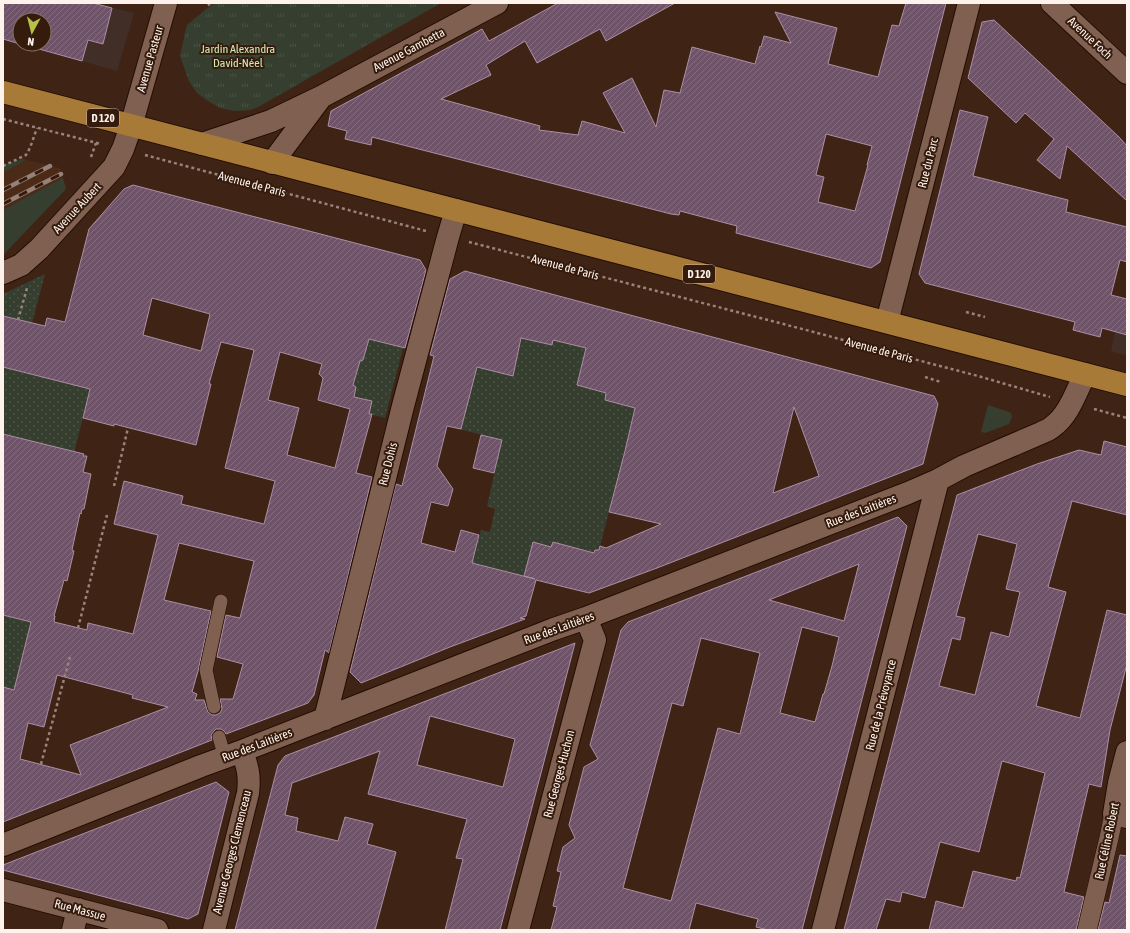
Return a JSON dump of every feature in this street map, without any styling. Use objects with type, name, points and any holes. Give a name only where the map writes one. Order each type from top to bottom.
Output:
[{"type":"main road","name":"D 120","points":[[3,92],[132,120],[202,144],[272,163],[1127,385]]},
{"type":"street","name":"Avenue Pasteur","points":[[132,120],[166,3]]},
{"type":"street","name":"Avenue Gambetta","points":[[202,144],[271,120],[321,97],[497,3]]},
{"type":"street","name":"Rue du Parc","points":[[887,322],[969,3]]},
{"type":"street","name":"Avenue Foch","points":[[1052,3],[1127,73]]},
{"type":"street","name":"Avenue Gambetta","points":[[272,163],[321,97]]},
{"type":"street","name":"Avenue Aubert","points":[[12,269],[39,249],[114,167],[123,149],[132,120]]},
{"type":"street","name":"Rue Dohis","points":[[325,719],[399,421],[456,210]]},
{"type":"street","name":"Rue des Laitières","points":[[3,845],[554,629],[586,618],[908,493],[938,480],[964,466],[1052,427],[1061,418],[1071,403],[1084,374]]},
{"type":"street","name":"Rue de la Prévoyance","points":[[823,930],[938,480]]},
{"type":"street","name":"Rue Georges Huchon","points":[[518,930],[595,640],[586,618]]},
{"type":"street","name":"Rue Céline Robert","points":[[1087,930],[1109,838],[1120,816],[1119,783],[1127,752]]},
{"type":"street","name":"Avenue Georges Clemenceau","points":[[214,930],[250,781],[248,769],[234,754]]},
{"type":"street","name":"Rue Massue","points":[[3,890],[157,930]]},
{"type":"street","points":[[73,930],[78,909]]},
{"type":"lane","points":[[214,707],[206,670],[222,601]]},
{"type":"lane","points":[[218,737],[234,754]]},
{"type":"path","name":"Avenue de Paris","points":[[3,119],[123,149],[448,237],[810,331],[1127,418]]},
{"type":"path","points":[[3,166],[26,155],[37,128]]},
{"type":"path","points":[[12,269],[28,283],[18,320]]},
{"type":"path","points":[[966,312],[985,317]]},
{"type":"path","points":[[925,377],[941,382]]},
{"type":"path","points":[[114,486],[128,428]]},
{"type":"path","points":[[78,628],[107,515]]},
{"type":"path","points":[[41,764],[70,657]]},
{"type":"shaded area","points":[[3,3],[97,3],[134,13],[117,71],[49,52],[52,52],[52,12],[12,12]]},
{"type":"shaded area","points":[[27,160],[60,168],[66,189],[3,255],[3,171]]},
{"type":"shaded area","points":[[1115,332],[1127,335],[1127,356],[1111,351]]},
{"type":"green space","name":"Jardin Alexandra David-Néel","points":[[215,3],[441,3],[258,107],[251,110],[235,111],[220,108],[197,93],[189,81],[180,56],[187,25]]},
{"type":"green space","points":[[23,159],[26,160],[3,173],[3,165]]},
{"type":"green space","points":[[63,178],[66,189],[3,255],[3,210]]},
{"type":"green space","points":[[45,274],[32,323],[3,316],[3,294]]},
{"type":"green space","points":[[523,332],[542,343],[552,345],[553,340],[586,348],[577,385],[606,393],[605,400],[635,408],[599,550],[595,550],[594,553],[553,542],[551,547],[533,542],[524,576],[472,563],[481,530],[490,532],[495,509],[487,506],[502,440],[459,429],[466,399],[469,399],[472,387],[475,364],[513,376]]},
{"type":"green space","points":[[366,338],[403,348],[385,418],[369,414],[371,401],[356,397],[354,395],[356,387],[353,385],[360,360],[363,359],[365,354],[362,350]]},
{"type":"green space","points":[[3,367],[90,389],[74,453],[3,434]]},
{"type":"green space","points":[[988,405],[1011,413],[1012,417],[1009,424],[985,433],[981,432]]},
{"type":"green space","points":[[3,615],[38,624],[26,640],[14,690],[3,687]]},
{"type":"building","points":[[3,3],[93,3],[112,8],[103,44],[88,40],[82,61],[50,52],[52,52],[52,12],[12,12],[12,42],[3,39]]},
{"type":"building","points":[[558,3],[675,3],[606,41],[600,29],[537,63],[525,41],[486,65],[491,75],[441,99],[540,126],[539,130],[578,135],[582,121],[625,133],[603,93],[632,78],[656,127],[664,90],[680,93],[692,47],[755,64],[764,36],[791,43],[775,12],[837,28],[828,64],[878,77],[892,25],[899,26],[906,3],[946,3],[880,262],[871,268],[736,233],[737,226],[680,211],[679,215],[671,214],[372,137],[371,145],[345,139],[347,131],[328,126],[331,111],[482,29],[489,41]],"holes":[[[826,134],[872,146],[855,211],[818,202],[824,177],[816,175]]]},
{"type":"building","points":[[994,20],[1127,146],[1127,201],[1067,146],[1060,179],[1037,160],[1054,139],[1025,113],[1016,123],[968,78],[982,22]]},
{"type":"building","points":[[960,110],[988,117],[973,176],[1068,200],[1066,212],[1127,227],[1127,262],[1120,260],[1111,295],[1127,299],[1127,335],[1102,328],[1100,337],[1073,330],[1075,322],[925,283],[919,274]]},
{"type":"building","points":[[133,185],[420,260],[426,270],[405,348],[369,339],[363,360],[360,361],[353,385],[356,387],[354,397],[372,401],[369,414],[372,414],[356,473],[372,477],[329,653],[325,650],[314,695],[308,703],[226,734],[221,729],[216,729],[211,735],[212,740],[3,822],[3,687],[14,690],[31,622],[3,615],[3,434],[87,456],[83,472],[91,474],[84,509],[82,509],[81,514],[80,513],[72,550],[74,551],[67,581],[64,580],[54,616],[54,622],[87,630],[88,623],[133,634],[158,535],[114,524],[124,481],[183,496],[181,504],[264,524],[275,481],[225,468],[254,350],[221,342],[209,384],[211,384],[196,445],[114,424],[114,426],[83,418],[90,389],[3,367],[3,316],[45,326],[47,318],[65,322],[89,229],[124,189]],"holes":[[[152,298],[210,314],[201,351],[143,335]],[[280,352],[322,364],[319,374],[323,378],[318,400],[350,409],[335,468],[287,455],[299,408],[268,400]],[[179,543],[254,561],[240,618],[226,615],[217,657],[243,664],[233,699],[220,699],[222,709],[220,713],[216,715],[212,715],[208,712],[204,700],[195,700],[197,694],[192,692],[211,611],[164,600]],[[57,675],[133,695],[132,698],[168,707],[70,745],[81,775],[20,759],[28,723],[44,727]]]},
{"type":"building","points":[[465,271],[934,396],[938,404],[923,464],[589,593],[536,580],[526,616],[520,618],[525,619],[361,683],[350,672],[396,484],[402,486],[434,356],[430,355],[450,279]],"holes":[[[521,338],[552,345],[553,340],[586,348],[577,385],[606,393],[605,400],[635,408],[609,512],[661,524],[606,548],[600,546],[599,550],[595,550],[594,553],[553,542],[551,547],[533,542],[524,576],[535,579],[472,563],[479,535],[461,530],[455,552],[421,543],[431,502],[448,506],[453,489],[437,466],[447,426],[461,429],[477,367],[513,376]],[[794,407],[819,476],[773,493]]]},
{"type":"building","points":[[481,435],[502,440],[494,473],[473,468]]},
{"type":"building","points":[[1104,441],[1127,447],[1127,515],[1072,501],[1048,587],[1066,592],[1036,706],[1080,718],[1107,610],[1127,615],[1127,664],[1110,730],[1101,787],[1089,784],[1064,892],[1084,897],[1076,930],[929,930],[936,901],[963,908],[973,871],[1016,881],[1017,877],[1020,878],[1045,773],[1002,761],[979,852],[940,842],[925,898],[902,892],[900,902],[886,899],[876,930],[844,930],[957,495],[1037,464],[1079,450],[1101,455]],"holes":[[[978,534],[1017,544],[1006,589],[1020,592],[1009,637],[991,632],[975,695],[939,686],[952,638],[960,640],[965,618],[956,616]]]},
{"type":"building","points":[[898,517],[907,526],[802,930],[768,930],[756,927],[758,919],[696,903],[689,930],[551,930],[557,907],[553,906],[561,872],[557,871],[563,847],[575,838],[569,825],[584,767],[598,759],[590,745],[621,630],[628,622]],"holes":[[[859,564],[844,621],[769,600]],[[802,627],[839,637],[815,722],[780,713]],[[701,638],[760,653],[740,734],[718,728],[671,901],[623,888],[672,703],[683,706]]]},
{"type":"building","points":[[575,643],[500,930],[445,930],[463,859],[456,858],[467,819],[368,794],[380,751],[292,783],[285,815],[298,818],[296,831],[338,841],[345,817],[373,824],[367,844],[396,852],[375,930],[235,930],[278,765],[285,756]],"holes":[[[430,716],[515,739],[503,787],[417,765]]]},
{"type":"building","points":[[216,782],[229,792],[198,914],[188,919],[3,870],[3,865]]},
{"type":"building","points":[[1120,855],[1127,856],[1127,930],[1098,930],[1105,902],[1109,903]]},
{"type":"railway","points":[[3,190],[50,166]]},
{"type":"railway","points":[[3,204],[61,174]]}]
